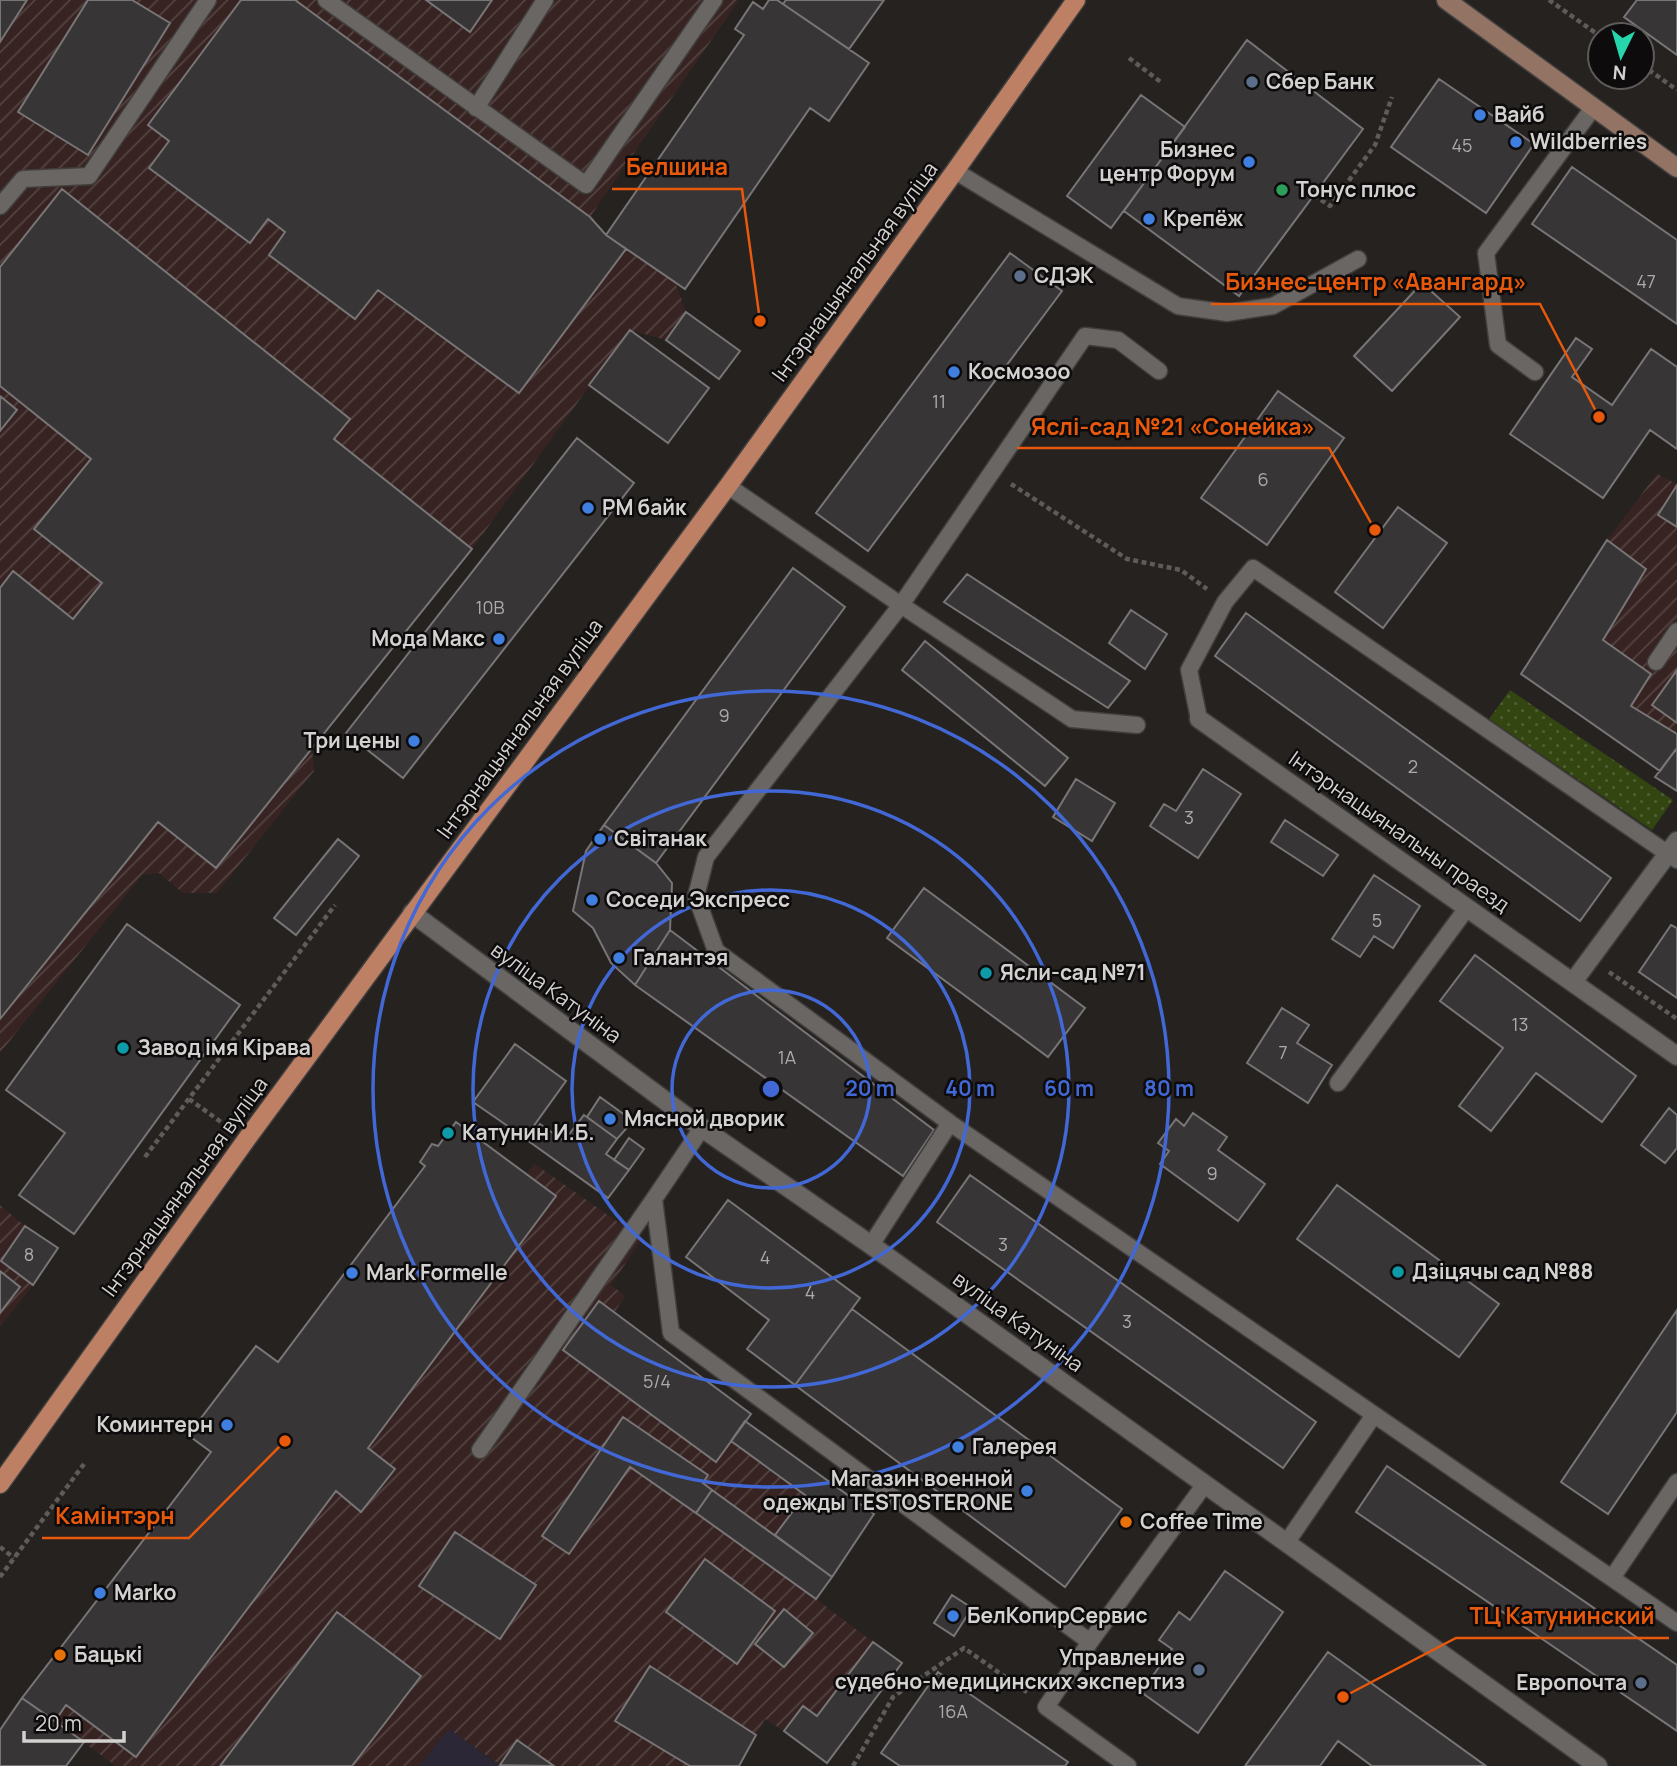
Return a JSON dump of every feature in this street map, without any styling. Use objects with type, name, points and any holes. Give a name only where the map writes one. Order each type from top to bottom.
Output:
[{"type":"main road","name":"Інтэрнацыянальная вуліца","points":[[0,1484],[246,1140],[728,486],[1076,0]]},
{"type":"street","points":[[1446,0],[1677,167]]},
{"type":"street","name":"Інтэрнацыянальны праезд","points":[[1199,719],[1677,1056]]},
{"type":"street","points":[[1573,982],[1674,851]]},
{"type":"street","name":"вуліца Катуніна","points":[[412,913],[702,1128],[871,1245],[1598,1766]]},
{"type":"lane","points":[[0,206],[23,178],[89,176],[208,0]]},
{"type":"lane","points":[[326,0],[586,185],[713,0]]},
{"type":"lane","points":[[476,108],[545,0]]},
{"type":"lane","points":[[1535,372],[1498,345],[1486,253],[1593,108]]},
{"type":"lane","points":[[955,171],[1178,306],[1227,313],[1273,306],[1358,259]]},
{"type":"lane","points":[[1160,371],[1118,340],[1085,336],[901,605],[706,857],[696,896],[716,951],[950,1124],[1677,1623]]},
{"type":"lane","points":[[728,486],[1072,719],[1137,724]]},
{"type":"lane","points":[[1199,719],[1189,670],[1225,602],[1252,568],[1674,851]]},
{"type":"lane","points":[[1656,662],[1677,631]]},
{"type":"lane","points":[[1338,1083],[1467,908]]},
{"type":"lane","points":[[871,1245],[950,1124]]},
{"type":"lane","points":[[480,1450],[702,1128]]},
{"type":"lane","points":[[654,1199],[671,1333],[1090,1642]]},
{"type":"lane","points":[[1287,1542],[1374,1415]]},
{"type":"lane","points":[[1612,1578],[1677,1482]]},
{"type":"lane","points":[[1128,1766],[1046,1707],[1205,1484]]},
{"type":"path","points":[[1549,0],[1586,26]]},
{"type":"path","points":[[1129,58],[1162,83]]},
{"type":"path","points":[[1656,75],[1677,90]]},
{"type":"path","points":[[1314,195],[1330,206],[1375,145],[1392,97]]},
{"type":"path","points":[[993,472],[1127,559],[1181,570],[1225,602]]},
{"type":"path","points":[[145,1157],[335,905]]},
{"type":"path","points":[[1590,958],[1677,1019]]},
{"type":"path","points":[[189,1098],[246,1140]]},
{"type":"path","points":[[0,1577],[84,1464]]},
{"type":"path","points":[[0,1547],[14,1558]]},
{"type":"path","points":[[853,1766],[893,1697],[964,1648],[1046,1707]]},
{"type":"shaded area","points":[[0,0],[739,0],[590,217],[606,235],[675,282],[686,312],[666,340],[630,330],[472,549],[312,748],[314,771],[217,893],[183,893],[159,873],[142,875],[0,1053]]},
{"type":"shaded area","points":[[1657,474],[1677,484],[1677,748],[1660,771],[1521,674],[1607,540]]},
{"type":"shaded area","name":"Коминтерн","points":[[456,1122],[526,1174],[535,1164],[642,1239],[611,1285],[625,1296],[614,1313],[751,1414],[746,1422],[874,1514],[816,1599],[873,1642],[817,1716],[784,1731],[765,1719],[739,1766],[501,1766],[449,1729],[419,1766],[116,1766],[22,1698],[425,1167],[420,1162],[432,1144],[438,1146]]},
{"type":"shaded area","points":[[0,1205],[25,1226],[1,1261],[33,1285],[0,1327]]},
{"type":"shaded area","points":[[449,1729],[500,1766],[419,1766]]},
{"type":"green space","points":[[1510,690],[1673,800],[1652,830],[1489,719]]},
{"type":"building","points":[[0,0],[27,0],[0,42]]},
{"type":"building","points":[[88,0],[132,0],[170,23],[88,155],[18,112]]},
{"type":"building","points":[[241,0],[295,0],[590,217],[606,235],[626,249],[519,393],[378,290],[355,319],[269,255],[285,232],[268,219],[250,243],[149,168],[169,141],[148,125]]},
{"type":"building","points":[[426,0],[492,0],[470,32]]},
{"type":"building","points":[[769,0],[777,0],[869,63],[829,121],[810,108],[685,289],[606,235],[744,35],[735,29],[753,2],[763,9]]},
{"type":"building","points":[[786,0],[884,0],[849,49],[783,4]]},
{"type":"building","points":[[1637,0],[1677,0],[1677,55],[1656,40],[1656,21],[1630,21],[1624,17]]},
{"type":"building","name":"Бизнес центр Форум","points":[[1247,40],[1363,129],[1239,296],[1124,211]]},
{"type":"building","points":[[1439,79],[1534,144],[1486,213],[1391,147]]},
{"type":"building","points":[[1141,95],[1185,127],[1111,228],[1067,196]]},
{"type":"building","points":[[1572,167],[1677,240],[1677,324],[1532,224]]},
{"type":"building","points":[[62,189],[350,419],[334,439],[472,549],[216,868],[158,822],[0,1019],[0,588],[13,571],[73,619],[102,583],[34,529],[91,459],[0,386],[0,267]]},
{"type":"building","points":[[1010,253],[1062,291],[868,551],[816,513]]},
{"type":"building","points":[[1422,283],[1460,317],[1392,391],[1354,356]]},
{"type":"building","points":[[686,312],[740,351],[719,379],[666,340]]},
{"type":"building","points":[[630,330],[709,388],[668,443],[589,385]]},
{"type":"building","points":[[1576,338],[1592,349],[1572,377],[1612,405],[1651,349],[1677,367],[1677,449],[1650,430],[1603,498],[1510,434]]},
{"type":"building","points":[[1278,391],[1344,438],[1267,545],[1201,498]]},
{"type":"building","points":[[0,396],[17,410],[0,431]]},
{"type":"building","points":[[577,438],[634,483],[403,778],[346,733]]},
{"type":"building","points":[[1677,485],[1677,527],[1658,515]]},
{"type":"building","points":[[1398,507],[1447,543],[1383,628],[1335,592]]},
{"type":"building","points":[[1607,540],[1646,569],[1603,640],[1651,674],[1631,706],[1677,734],[1677,748],[1660,771],[1521,674]]},
{"type":"building","points":[[793,568],[845,607],[656,863],[604,825]]},
{"type":"building","points":[[967,574],[1130,681],[1108,708],[944,602]]},
{"type":"building","points":[[1131,610],[1167,634],[1145,669],[1109,643]]},
{"type":"building","points":[[1246,613],[1611,878],[1580,921],[1215,656]]},
{"type":"building","points":[[925,641],[1068,758],[1045,786],[902,670]]},
{"type":"building","points":[[1677,670],[1677,723],[1652,705]]},
{"type":"building","points":[[1677,748],[1677,791],[1655,777]]},
{"type":"building","points":[[1203,769],[1241,794],[1198,858],[1150,826],[1164,804],[1176,811]]},
{"type":"building","points":[[1076,779],[1115,803],[1092,841],[1053,817]]},
{"type":"building","points":[[1285,820],[1338,855],[1323,876],[1271,842]]},
{"type":"building","points":[[604,825],[656,863],[672,883],[670,930],[635,985],[611,963],[593,928],[573,911],[586,851]]},
{"type":"building","points":[[338,839],[359,856],[296,935],[274,918]]},
{"type":"building","points":[[1374,875],[1420,906],[1393,948],[1374,936],[1360,957],[1332,939]]},
{"type":"building","name":"Ясли-сад №71","points":[[924,888],[1085,1008],[1048,1057],[887,938]]},
{"type":"building","name":"Завод імя Кірава","points":[[127,924],[240,1005],[74,1234],[19,1195],[65,1133],[6,1090]]},
{"type":"building","points":[[1671,925],[1677,928],[1677,998],[1639,972]]},
{"type":"building","points":[[670,930],[934,1130],[903,1176],[635,985]]},
{"type":"building","points":[[1475,955],[1636,1076],[1602,1122],[1536,1073],[1491,1131],[1459,1106],[1503,1048],[1440,1001]]},
{"type":"building","points":[[1282,1008],[1309,1025],[1297,1043],[1332,1065],[1308,1103],[1247,1063]]},
{"type":"building","points":[[515,1044],[566,1081],[525,1138],[473,1102]]},
{"type":"building","name":"Мясной дворик","points":[[600,1097],[633,1121],[617,1139],[587,1117]]},
{"type":"building","points":[[1669,1108],[1677,1115],[1677,1148],[1665,1163],[1641,1145]]},
{"type":"building","points":[[1193,1113],[1227,1137],[1218,1150],[1265,1184],[1238,1221],[1160,1164],[1169,1151],[1158,1143],[1176,1119],[1184,1126]]},
{"type":"building","points":[[584,1115],[617,1139],[606,1154],[629,1170],[608,1198],[527,1140],[540,1124],[564,1141]]},
{"type":"building","points":[[456,1122],[556,1196],[368,1448],[395,1469],[361,1512],[336,1491],[136,1757],[66,1705],[55,1721],[22,1698],[211,1452],[188,1435],[256,1346],[278,1362],[425,1166],[420,1162],[432,1144],[438,1146]]},
{"type":"building","points":[[629,1138],[644,1149],[629,1170],[614,1160]]},
{"type":"building","points":[[970,1175],[1316,1422],[1283,1468],[937,1222]]},
{"type":"building","name":"Дзіцячы сад №88","points":[[1337,1185],[1499,1304],[1459,1357],[1297,1239]]},
{"type":"building","points":[[728,1200],[860,1298],[795,1385],[747,1349],[769,1320],[686,1257]]},
{"type":"building","points":[[25,1226],[58,1248],[33,1285],[1,1261]]},
{"type":"building","points":[[0,1271],[20,1287],[0,1313]]},
{"type":"building","points":[[599,1301],[751,1414],[716,1462],[563,1350]]},
{"type":"building","name":"Галерея","points":[[852,1309],[1122,1509],[1065,1587],[795,1385]]},
{"type":"building","points":[[1677,1310],[1677,1412],[1608,1514],[1561,1482]]},
{"type":"building","points":[[623,1417],[708,1475],[703,1483],[712,1490],[696,1513],[630,1467],[569,1554],[542,1536]]},
{"type":"building","points":[[745,1421],[874,1514],[832,1577],[775,1535],[805,1495],[731,1441]]},
{"type":"building","points":[[1387,1466],[1677,1665],[1677,1731],[1356,1512]]},
{"type":"building","points":[[712,1490],[832,1577],[816,1599],[696,1513]]},
{"type":"building","points":[[455,1532],[536,1585],[500,1639],[419,1586]]},
{"type":"building","points":[[705,1559],[775,1611],[737,1664],[666,1612]]},
{"type":"building","name":"Управление судебно-медицинских экспертиз","points":[[1225,1571],[1283,1612],[1198,1733],[1141,1692],[1172,1649],[1159,1640],[1179,1612],[1190,1620]]},
{"type":"building","name":"БелКопирСервис","points":[[952,1595],[972,1608],[954,1636],[934,1623]]},
{"type":"building","points":[[784,1609],[813,1633],[784,1667],[755,1644]]},
{"type":"building","points":[[337,1612],[421,1676],[352,1766],[220,1766]]},
{"type":"building","points":[[873,1642],[902,1663],[827,1763],[784,1731],[803,1706],[817,1716]]},
{"type":"building","points":[[1328,1652],[1486,1766],[1372,1766],[1338,1741],[1320,1766],[1245,1766]]},
{"type":"building","points":[[650,1666],[756,1735],[739,1766],[690,1766],[615,1721]]},
{"type":"building","points":[[938,1672],[1068,1762],[1065,1766],[900,1766],[881,1753]]},
{"type":"building","points":[[22,1698],[84,1742],[66,1766],[0,1766],[0,1730]]},
{"type":"building","points":[[517,1740],[554,1766],[500,1765]]},
{"type":"place","name":"Сбер Банк","points":[[1252,82]]},
{"type":"place","name":"Вайб","points":[[1480,115]]},
{"type":"place","name":"Wildberries","points":[[1516,142]]},
{"type":"place","name":"Бизнес центр Форум","points":[[1249,162]]},
{"type":"place","name":"Тонус плюс","points":[[1282,190]]},
{"type":"place","name":"Крепёж","points":[[1149,219]]},
{"type":"place","name":"СДЭК","points":[[1020,276]]},
{"type":"place","name":"Белшина","points":[[760,321]]},
{"type":"place","name":"Космозоо","points":[[954,372]]},
{"type":"place","name":"Бизнес-центр «Авангард»","points":[[1599,417]]},
{"type":"place","name":"РМ байк","points":[[588,508]]},
{"type":"place","name":"Яслі-сад №21 «Сонейка»","points":[[1375,530]]},
{"type":"place","name":"Мода Макс","points":[[499,639]]},
{"type":"place","name":"Три цены","points":[[414,741]]},
{"type":"place","name":"Світанак","points":[[600,839]]},
{"type":"place","name":"Соседи Экспресс","points":[[592,900]]},
{"type":"place","name":"Галантэя","points":[[619,958]]},
{"type":"place","name":"Ясли-сад №71","points":[[986,973]]},
{"type":"place","name":"Завод імя Кірава","points":[[123,1048]]},
{"type":"place","name":"Мясной дворик","points":[[610,1119]]},
{"type":"place","name":"Катунин И.Б.","points":[[448,1133]]},
{"type":"place","name":"Дзіцячы сад №88","points":[[1398,1272]]},
{"type":"place","name":"Mark Formelle","points":[[352,1273]]},
{"type":"place","name":"Коминтерн","points":[[227,1425]]},
{"type":"place","name":"Камінтэрн","points":[[285,1441]]},
{"type":"place","name":"Галерея","points":[[958,1447]]},
{"type":"place","name":"Магазин военной одежды TESTOSTERONE","points":[[1027,1491]]},
{"type":"place","name":"Coffee Time","points":[[1126,1522]]},
{"type":"place","name":"Marko","points":[[100,1593]]},
{"type":"place","name":"БелКопирСервис","points":[[953,1616]]},
{"type":"place","name":"Бацькі","points":[[60,1655]]},
{"type":"place","name":"Управление судебно-медицинских экспертиз","points":[[1199,1670]]},
{"type":"place","name":"Европочта","points":[[1641,1683]]},
{"type":"place","name":"ТЦ Катунинский","points":[[1343,1697]]}]
